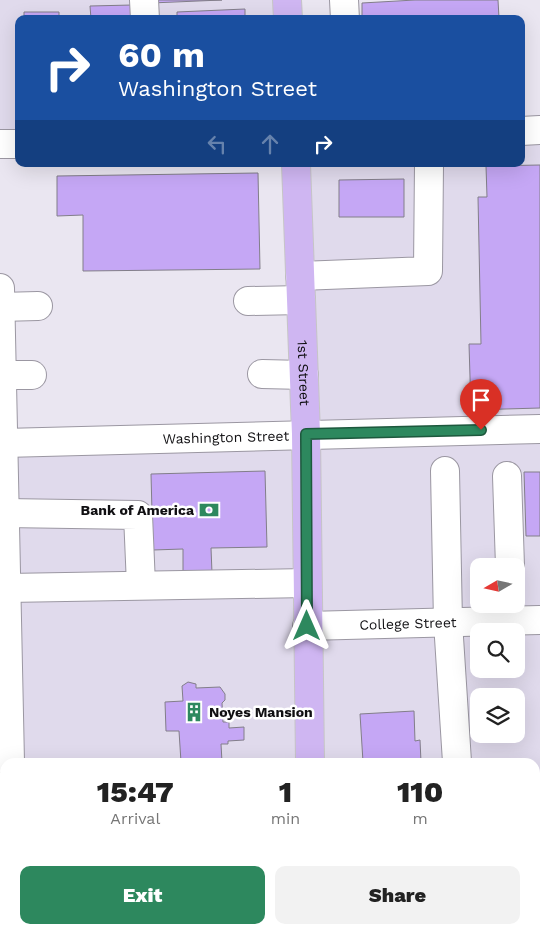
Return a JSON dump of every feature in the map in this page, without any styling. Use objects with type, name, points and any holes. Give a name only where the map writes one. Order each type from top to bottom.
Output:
[{"type":"main road","points":[[287,0],[288,15]]},
{"type":"main road","name":"1st Street","points":[[296,167],[306,434],[310,758]]},
{"type":"street","points":[[144,0],[145,15]]},
{"type":"street","points":[[344,0],[345,15]]},
{"type":"street","points":[[525,131],[540,130]]},
{"type":"street","points":[[0,144],[15,144]]},
{"type":"street","points":[[248,301],[301,288],[428,271],[429,167]]},
{"type":"street","points":[[0,288],[10,758]]},
{"type":"street","points":[[0,307],[38,306]]},
{"type":"street","points":[[262,374],[304,374]]},
{"type":"street","points":[[2,375],[32,375]]},
{"type":"street","name":"Washington Street","points":[[4,442],[540,429]]},
{"type":"street","points":[[445,471],[448,622],[457,758]]},
{"type":"street","points":[[507,476],[510,558]]},
{"type":"street","points":[[4,524],[138,515],[141,585]]},
{"type":"street","points":[[7,588],[307,583]]},
{"type":"street","name":"College Street","points":[[307,626],[448,622],[505,613]]},
{"type":"street","name":"College Street","points":[[515,613],[540,620]]},
{"type":"shaded area","points":[[0,0],[287,0],[288,15],[15,15],[15,144],[0,144]]},
{"type":"shaded area","points":[[540,130],[540,758],[10,758],[4,443],[305,434],[296,167],[525,167],[525,131]]},
{"type":"building","points":[[151,0],[222,0],[151,3]]},
{"type":"building","points":[[415,0],[498,0],[499,15],[362,15],[362,3]]},
{"type":"building","points":[[132,5],[132,15],[91,15],[90,6]]},
{"type":"building","points":[[245,9],[245,15],[177,15],[177,12]]},
{"type":"building","points":[[24,12],[59,12],[59,15],[24,15]]},
{"type":"building","points":[[525,165],[540,165],[540,408],[471,410],[469,344],[481,344],[478,197],[487,197],[486,167],[525,167]]},
{"type":"building","points":[[258,173],[260,269],[83,271],[83,215],[57,216],[57,176]]},
{"type":"building","points":[[404,179],[404,217],[339,217],[339,180]]},
{"type":"building","name":"Bank of America","points":[[265,471],[267,547],[211,548],[212,573],[183,573],[183,549],[153,550],[151,474]]},
{"type":"building","points":[[524,472],[540,472],[540,536],[526,536]]},
{"type":"building","name":"Noyes Mansion","points":[[188,682],[196,684],[196,688],[220,687],[225,694],[225,700],[222,703],[223,722],[229,722],[229,728],[244,727],[244,740],[228,741],[228,744],[221,744],[222,758],[181,758],[179,731],[166,731],[165,702],[183,701],[182,686]]},
{"type":"building","points":[[414,711],[415,741],[420,740],[421,758],[363,758],[360,714]]},
{"type":"place","name":"Bank of America","points":[[209,510]]},
{"type":"place","name":"Noyes Mansion","points":[[194,712]]},
{"type":"route","points":[[307,626],[306,434],[481,430]]}]
